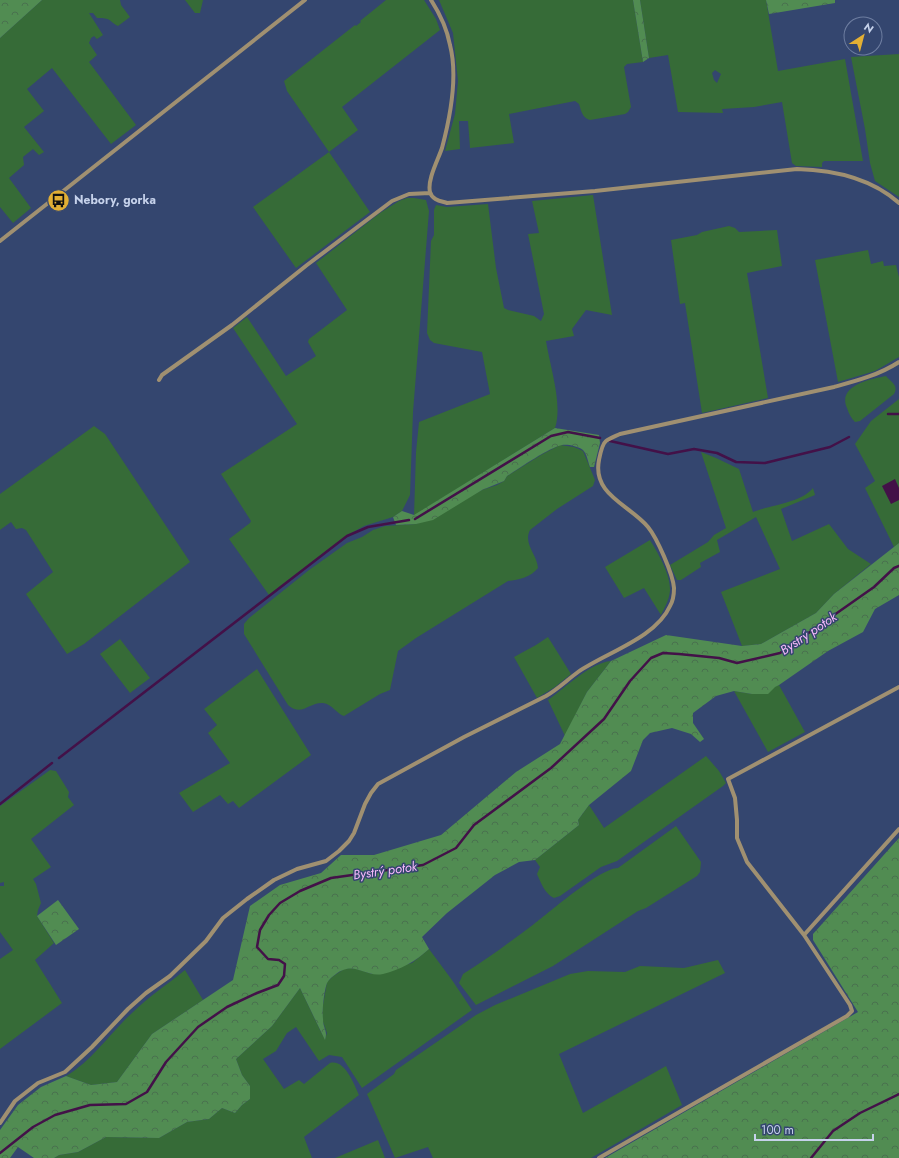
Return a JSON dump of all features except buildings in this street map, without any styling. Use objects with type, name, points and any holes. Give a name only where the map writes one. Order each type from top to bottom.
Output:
[{"type":"street","points":[[0,241],[305,0]]},
{"type":"street","points":[[431,0],[439,14],[451,47],[453,82],[447,126],[430,183],[430,193],[436,200],[447,203],[594,190],[797,169],[818,170],[850,176],[866,182],[899,203]]},
{"type":"street","points":[[159,380],[162,375],[232,325],[307,265],[392,201],[409,194],[430,193]]},
{"type":"street","points":[[0,1123],[15,1101],[38,1083],[65,1072],[92,1047],[128,1009],[146,993],[170,976],[206,941],[224,918],[247,899],[274,880],[297,868],[326,861],[339,851],[349,842],[371,793],[378,784],[464,737],[559,689],[577,673],[610,653],[630,644],[662,619],[670,607],[673,597],[674,588],[672,579],[648,527],[638,517],[611,496],[602,484],[598,475],[597,467],[599,456],[606,441],[620,434],[834,387],[867,378],[889,369],[899,362]]},
{"type":"street","points":[[599,1158],[847,1016],[852,1011],[850,1005],[804,935],[747,862],[737,838],[735,798],[728,779],[899,687]]},
{"type":"street","points":[[804,935],[899,829]]},
{"type":"green space","points":[[0,0],[42,0],[0,38]]},
{"type":"green space","points":[[42,0],[120,0],[121,5],[130,17],[118,26],[107,19],[97,18],[93,13],[89,13],[103,35],[97,39],[94,36],[91,38],[89,43],[97,55],[89,62],[136,125],[111,144],[52,68],[27,89],[44,111],[24,127],[44,152],[39,155],[33,149],[23,157],[24,165],[9,178],[31,208],[13,223],[0,207],[0,38]]},
{"type":"green space","points":[[185,0],[203,0],[200,13],[195,13]]},
{"type":"green space","points":[[386,0],[424,0],[436,19],[440,30],[342,107],[358,130],[329,152],[287,91],[284,81],[355,25],[356,26]]},
{"type":"green space","points":[[439,0],[633,0],[643,62],[627,64],[624,67],[631,107],[625,114],[590,120],[584,116],[579,104],[575,101],[509,114],[514,143],[470,148],[468,121],[459,121],[460,149],[445,151],[455,114],[458,81],[453,33]]},
{"type":"green space","points":[[633,0],[640,0],[649,58],[643,62]]},
{"type":"green space","points":[[640,0],[766,0],[778,71],[845,59],[863,161],[824,161],[822,163],[822,167],[796,166],[792,163],[782,102],[754,107],[722,109],[723,113],[678,112],[668,55],[649,58]],"holes":[[[715,70],[721,74],[717,83],[714,80],[712,73]]]},
{"type":"green space","points":[[766,0],[835,0],[835,3],[769,14]]},
{"type":"green space","points":[[899,54],[899,197],[875,181],[870,163],[851,57]]},
{"type":"green space","points":[[329,152],[370,212],[296,268],[253,207]]},
{"type":"green space","points":[[593,195],[612,315],[586,310],[572,329],[574,336],[546,341],[557,397],[558,408],[555,428],[414,516],[416,452],[419,422],[490,394],[482,352],[434,343],[430,340],[427,333],[431,241],[434,235],[434,210],[436,205],[447,207],[488,204],[496,268],[504,308],[534,316],[541,321],[544,314],[528,234],[539,233],[532,201]]},
{"type":"green space","points":[[407,198],[426,200],[429,211],[413,412],[410,495],[402,511],[393,517],[364,526],[348,535],[269,595],[229,539],[251,521],[221,474],[297,424],[233,328],[247,317],[286,376],[316,356],[308,342],[309,339],[347,310],[316,263],[380,213],[399,201]]},
{"type":"green space","points":[[729,226],[735,228],[739,232],[777,230],[782,266],[747,273],[768,398],[702,413],[685,303],[680,304],[671,240],[697,235],[702,232]]},
{"type":"green space","points":[[868,250],[871,264],[883,261],[884,266],[896,265],[899,277],[899,357],[875,371],[838,382],[815,260]]},
{"type":"green space","points":[[886,376],[896,388],[894,394],[860,421],[855,422],[850,416],[847,408],[845,400],[847,394],[857,385],[872,379]]},
{"type":"green space","points":[[899,399],[899,543],[894,547],[865,488],[875,481],[855,444],[871,421]]},
{"type":"green space","points":[[94,426],[105,434],[190,562],[84,644],[67,654],[26,594],[53,572],[26,530],[22,528],[16,529],[11,522],[0,530],[0,494]]},
{"type":"green space","points":[[555,428],[599,435],[600,443],[594,467],[590,467],[583,450],[578,447],[562,445],[542,454],[507,476],[504,481],[482,490],[433,520],[416,524],[396,525],[393,517],[402,511],[414,515]]},
{"type":"green space","points":[[560,445],[574,447],[583,451],[595,480],[593,486],[557,509],[530,530],[528,540],[538,568],[532,574],[524,578],[508,581],[416,638],[398,651],[390,690],[380,694],[344,716],[329,705],[323,703],[318,703],[297,710],[288,705],[244,634],[244,624],[249,618],[309,570],[347,543],[362,537],[373,530],[385,526],[416,524],[482,490],[497,485],[504,481],[507,476]]},
{"type":"green space","points":[[701,452],[739,469],[753,512],[801,497],[813,488],[815,495],[781,509],[792,541],[829,524],[848,549],[871,564],[834,594],[816,613],[761,644],[742,646],[721,592],[780,569],[756,517],[717,540],[720,552],[700,563],[701,567],[681,580],[677,580],[670,565],[708,542],[714,535],[726,528]]},
{"type":"green space","points":[[650,540],[663,564],[670,585],[669,597],[661,615],[644,588],[624,598],[605,567]]},
{"type":"green space","points":[[899,543],[899,595],[875,609],[863,632],[828,651],[775,687],[768,694],[752,694],[734,691],[716,696],[693,713],[693,723],[704,739],[700,742],[691,734],[672,728],[650,733],[643,740],[631,771],[589,805],[578,820],[579,825],[535,860],[519,862],[495,875],[447,913],[422,937],[429,949],[419,957],[402,967],[383,974],[377,975],[349,969],[343,970],[331,978],[327,983],[324,1001],[323,1022],[326,1034],[325,1040],[300,988],[272,1026],[236,1059],[242,1075],[250,1086],[250,1099],[235,1113],[222,1108],[209,1119],[187,1122],[159,1138],[106,1137],[78,1152],[59,1155],[54,1158],[34,1158],[18,1147],[10,1158],[0,1158],[0,1130],[18,1105],[41,1087],[66,1076],[91,1085],[117,1082],[152,1034],[233,980],[250,906],[280,885],[321,873],[341,855],[374,855],[441,835],[516,772],[560,744],[587,692],[611,661],[666,635],[742,646],[761,644],[816,613],[834,594]]},
{"type":"green space","points":[[548,637],[571,674],[555,687],[537,698],[514,657]]},
{"type":"green space","points":[[120,639],[150,678],[130,693],[100,654]]},
{"type":"green space","points":[[611,661],[587,692],[565,736],[548,700],[570,682],[595,666]]},
{"type":"green space","points":[[257,669],[311,755],[239,808],[233,801],[228,804],[220,795],[193,812],[179,793],[230,763],[208,733],[217,725],[204,709]]},
{"type":"green space","points":[[779,685],[805,732],[768,752],[734,691],[752,694]]},
{"type":"green space","points":[[706,756],[719,771],[726,783],[723,786],[617,861],[601,867],[560,896],[554,898],[548,894],[537,874],[540,867],[535,860],[579,825],[578,820],[589,805],[604,828]]},
{"type":"green space","points":[[50,770],[56,771],[69,792],[68,797],[74,805],[31,839],[51,867],[33,879],[36,884],[41,903],[37,916],[54,943],[35,960],[62,1003],[0,1049],[0,959],[13,950],[0,932],[0,886],[4,886],[4,882],[0,883],[0,806]]},
{"type":"green space","points":[[676,826],[701,862],[700,872],[697,876],[646,908],[638,911],[553,966],[476,1005],[459,983],[463,974],[534,924],[575,892],[600,875],[618,868]]},
{"type":"green space","points":[[899,838],[899,1158],[605,1158],[858,1012],[813,940],[813,934]]},
{"type":"green space","points":[[58,900],[79,929],[56,945],[37,916]]},
{"type":"green space","points":[[429,949],[472,1010],[362,1088],[342,1057],[329,1055],[319,1061],[296,1027],[287,1033],[276,1051],[263,1059],[284,1089],[299,1080],[304,1084],[330,1063],[335,1063],[344,1068],[348,1073],[359,1095],[304,1137],[312,1158],[54,1158],[59,1155],[78,1152],[106,1137],[159,1138],[187,1122],[209,1119],[222,1108],[235,1113],[250,1099],[250,1086],[242,1075],[236,1059],[272,1026],[300,988],[325,1039],[327,1033],[322,1019],[323,1005],[327,982],[332,977],[344,969],[357,969],[372,974],[412,963]]},
{"type":"green space","points":[[718,960],[725,973],[559,1054],[583,1113],[666,1066],[682,1105],[591,1158],[433,1158],[428,1147],[395,1158],[367,1094],[394,1074],[396,1070],[476,1015],[495,1005],[570,974],[588,971],[625,972],[640,966],[684,968]]},
{"type":"green space","points":[[185,970],[203,1000],[152,1034],[117,1082],[91,1085],[66,1076],[93,1055],[138,1007]]},
{"type":"green space","points":[[378,1140],[385,1158],[335,1158]]},
{"type":"shaded area","points":[[895,479],[899,488],[899,500],[891,504],[882,486]]},
{"type":"waterway","points":[[888,414],[899,414]]},
{"type":"waterway","points":[[415,519],[551,436],[568,432],[600,438]]},
{"type":"waterway","points":[[610,441],[668,454],[694,449],[717,453],[736,462],[765,463],[830,447],[849,437]]},
{"type":"waterway","points":[[59,758],[347,536],[368,527],[409,520]]},
{"type":"waterway","name":"Bystrý potok","points":[[0,1153],[33,1127],[55,1115],[90,1105],[126,1104],[147,1092],[166,1062],[198,1027],[227,1007],[278,985],[284,976],[285,964],[279,960],[268,959],[257,947],[260,930],[269,915],[280,903],[300,891],[331,878],[423,865],[456,848],[474,825],[551,768],[604,719],[630,681],[651,658],[663,653],[719,658],[737,663],[780,653],[874,587],[894,568],[899,566]]},
{"type":"waterway","points":[[0,804],[52,763]]},
{"type":"waterway","points":[[811,1158],[833,1131],[860,1113],[899,1094]]},
{"type":"place","name":"Nebory, gorka","points":[[58,200]]}]
